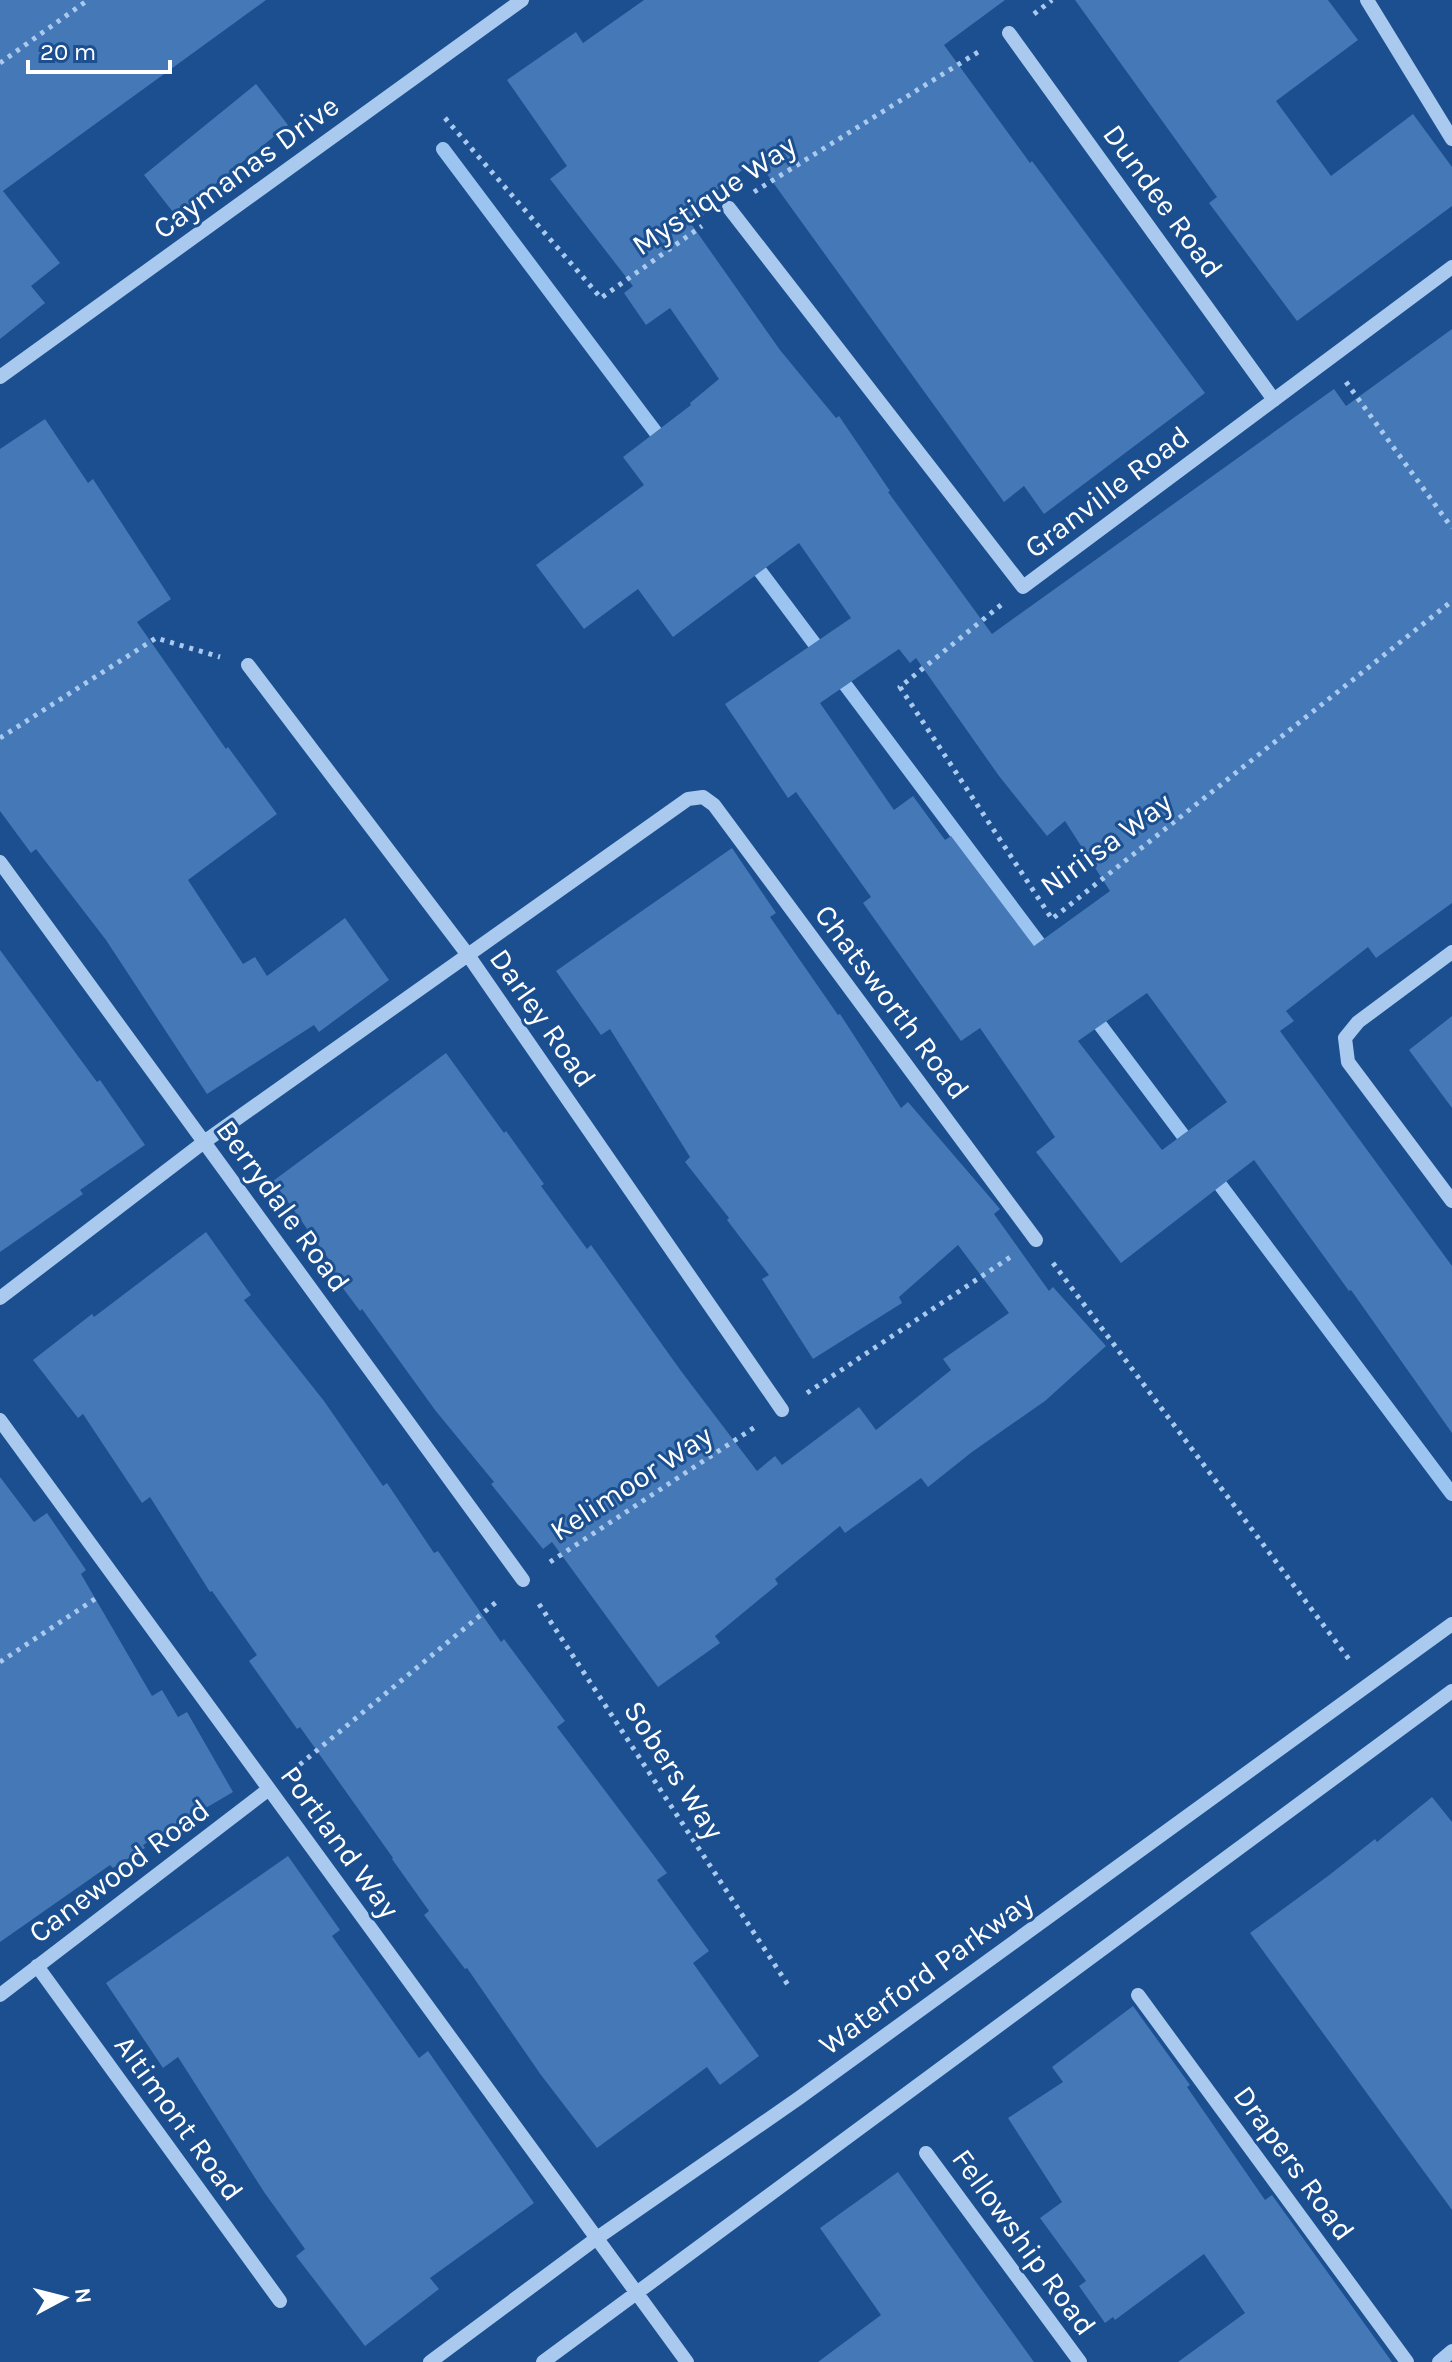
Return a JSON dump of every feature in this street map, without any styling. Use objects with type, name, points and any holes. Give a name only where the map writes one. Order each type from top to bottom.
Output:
[{"type":"street","name":"Caymanas Drive","points":[[0,377],[522,0]]},
{"type":"street","points":[[1367,0],[1452,139]]},
{"type":"street","name":"Dundee Road","points":[[1009,33],[1274,400]]},
{"type":"street","name":"Granville Road","points":[[729,208],[1023,587],[1452,267]]},
{"type":"street","name":"Darley Road","points":[[248,665],[468,955],[782,1410]]},
{"type":"street","name":"Chatsworth Road","points":[[468,955],[688,799],[703,797],[714,805],[1036,1240]]},
{"type":"street","name":"Berrydale Road","points":[[0,862],[523,1580]]},
{"type":"street","points":[[1452,952],[1358,1022],[1345,1038],[1348,1062],[1452,1201]]},
{"type":"street","points":[[0,1298],[204,1142],[468,955]]},
{"type":"street","name":"Portland Way","points":[[0,1420],[687,2362]]},
{"type":"street","name":"Waterford Parkway","points":[[430,2362],[597,2238],[799,2098],[1452,1624]]},
{"type":"street","points":[[543,2362],[1452,1691]]},
{"type":"street","name":"Canewood Road","points":[[0,1995],[269,1789]]},
{"type":"street","name":"Altimont Road","points":[[37,1966],[280,2301]]},
{"type":"street","name":"Drapers Road","points":[[1138,1995],[1407,2362]]},
{"type":"street","name":"Fellowship Road","points":[[926,2153],[1080,2362]]},
{"type":"street","points":[[1439,2362],[1452,2351]]},
{"type":"path","points":[[0,63],[88,0]]},
{"type":"path","name":"Mystique Way","points":[[445,118],[601,298],[729,208],[1009,33],[1052,0]]},
{"type":"path","points":[[1329,358],[1452,528]]},
{"type":"path","name":"Niriisa Way","points":[[1023,587],[900,687],[1052,919],[1452,601]]},
{"type":"path","points":[[0,738],[156,638],[248,665]]},
{"type":"path","points":[[1036,1240],[1368,1685]]},
{"type":"path","name":"Kelimoor Way","points":[[269,1789],[523,1580],[1036,1240]]},
{"type":"path","name":"Sobers Way","points":[[523,1580],[788,1985]]},
{"type":"path","points":[[0,1662],[119,1583]]},
{"type":"building","points":[[0,0],[266,0],[3,191],[60,263],[31,286],[45,303],[0,339]]},
{"type":"building","points":[[644,0],[1005,0],[944,45],[1205,393],[1044,514],[1024,486],[1004,502],[756,159],[697,206],[704,215],[692,225],[780,350],[836,418],[839,416],[888,492],[992,634],[1334,389],[1346,406],[1452,329],[1452,903],[1376,958],[1368,947],[1286,1011],[1294,1021],[1280,1031],[1452,1266],[1452,1433],[1254,1160],[1121,1263],[1036,1152],[1055,1137],[980,1028],[961,1041],[863,903],[871,897],[796,792],[788,798],[725,704],[851,618],[799,543],[673,637],[638,589],[584,629],[536,565],[644,485],[623,457],[691,405],[719,379],[670,308],[646,325],[624,293],[633,286],[550,179],[567,166],[507,80],[576,32],[583,43]],"holes":[[[899,649],[910,663],[916,658],[999,776],[1047,836],[1065,821],[1110,891],[1034,946],[951,836],[945,840],[913,796],[894,810],[820,703]],[[1147,993],[1227,1102],[1162,1150],[1078,1041]]]},
{"type":"building","points":[[1075,0],[1328,0],[1358,40],[1276,101],[1331,176],[1413,114],[1452,167],[1452,206],[1297,321],[1209,203],[1217,197]]},
{"type":"building","points":[[256,84],[288,125],[176,216],[144,175]]},
{"type":"building","points":[[45,419],[88,483],[93,479],[171,599],[137,622],[226,749],[228,747],[277,814],[188,880],[243,964],[255,957],[267,976],[345,918],[389,980],[319,1032],[314,1025],[207,1094],[106,940],[36,849],[31,853],[0,811],[0,449]]},
{"type":"building","points":[[732,848],[776,913],[770,917],[840,1014],[901,1108],[908,1102],[1000,1209],[994,1214],[1049,1291],[1053,1287],[1106,1346],[1045,1401],[928,1487],[921,1478],[845,1533],[840,1526],[775,1579],[778,1584],[715,1636],[720,1643],[658,1687],[552,1542],[543,1549],[491,1484],[494,1482],[330,1271],[335,1268],[273,1181],[446,1053],[504,1133],[506,1131],[587,1249],[591,1245],[757,1471],[775,1456],[782,1465],[859,1407],[876,1430],[951,1370],[943,1359],[1009,1313],[958,1245],[899,1297],[902,1303],[813,1359],[762,1279],[769,1275],[685,1162],[690,1157],[610,1029],[601,1035],[556,971]]},
{"type":"building","points":[[0,950],[97,1082],[100,1080],[145,1145],[80,1190],[83,1194],[0,1252]]},
{"type":"building","points":[[1452,1016],[1452,1108],[1409,1050]]},
{"type":"building","points":[[206,1232],[251,1295],[244,1300],[324,1401],[383,1486],[387,1483],[434,1553],[438,1551],[501,1642],[504,1639],[565,1721],[557,1727],[667,1873],[657,1880],[709,1951],[693,1963],[759,2056],[720,2085],[707,2067],[597,2148],[541,2075],[467,1968],[424,1915],[429,1911],[393,1858],[249,1661],[257,1655],[210,1592],[150,1497],[142,1503],[83,1414],[78,1418],[33,1360]]},
{"type":"building","points":[[0,1477],[34,1522],[47,1513],[86,1570],[81,1574],[152,1696],[162,1690],[178,1717],[187,1712],[233,1792],[143,1845],[145,1848],[113,1868],[110,1865],[0,1942]]},
{"type":"building","points":[[1432,1797],[1452,1822],[1452,2210],[1250,1933],[1375,1839],[1377,1842]]},
{"type":"building","points":[[288,1856],[340,1930],[332,1936],[419,2058],[428,2051],[534,2203],[430,2278],[439,2289],[365,2346],[296,2256],[305,2249],[264,2192],[178,2057],[163,2068],[106,1983]]},
{"type":"building","points":[[1133,2006],[1190,2085],[1187,2087],[1265,2200],[1272,2195],[1392,2362],[1178,2362],[1245,2313],[1204,2254],[1115,2320],[1113,2317],[1105,2323],[1079,2286],[1086,2281],[1040,2218],[1062,2202],[1008,2118],[1063,2082],[1052,2067]]},
{"type":"building","points":[[898,2172],[1034,2362],[818,2362],[881,2315],[820,2228]]},
{"type":"waterway","points":[[443,149],[666,446]]},
{"type":"waterway","points":[[751,559],[1050,958]]},
{"type":"waterway","points":[[1089,1010],[1194,1150]]},
{"type":"waterway","points":[[1209,1170],[1452,1494]]}]
